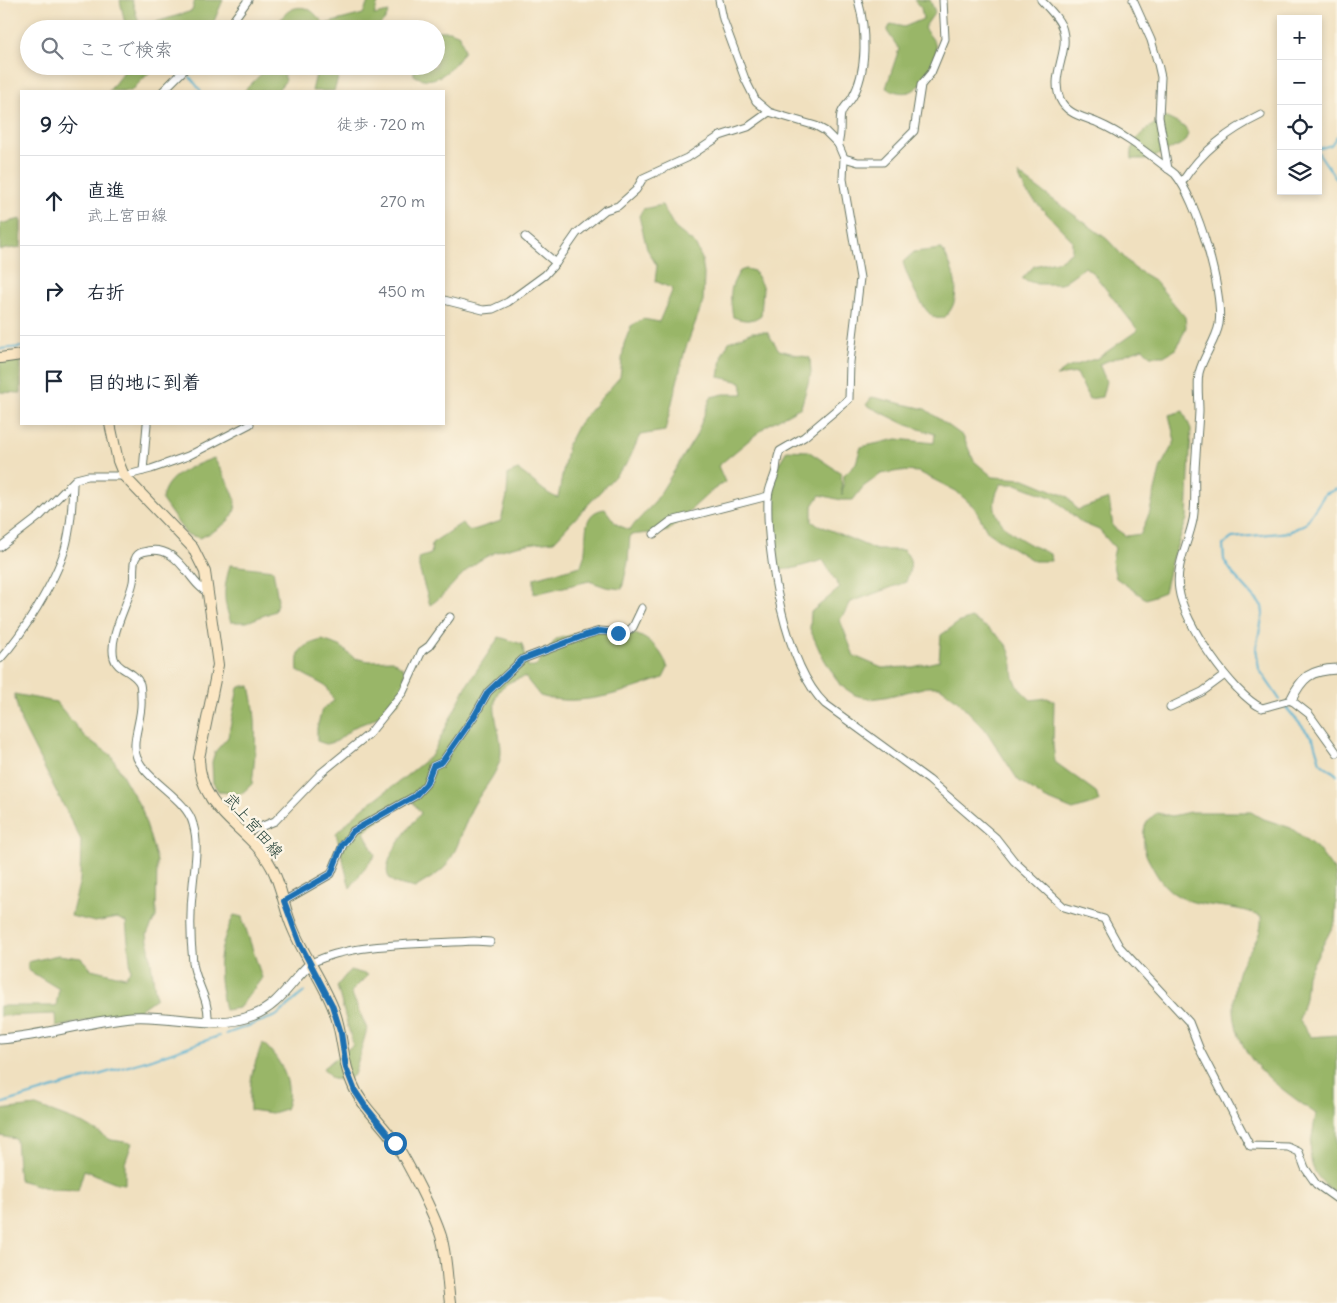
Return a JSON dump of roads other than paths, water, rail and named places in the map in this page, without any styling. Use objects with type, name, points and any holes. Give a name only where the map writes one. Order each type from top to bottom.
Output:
[{"type":"main road","points":[[0,358],[20,355]]},
{"type":"main road","name":"武上宮田線","points":[[110,425],[118,461],[124,476],[197,553],[205,572],[218,665],[201,740],[200,765],[203,781],[212,800],[222,814],[261,852],[271,866],[292,928],[335,1012],[346,1068],[355,1091],[395,1143],[442,1237],[450,1303]]},
{"type":"street","points":[[234,20],[248,0]]},
{"type":"street","points":[[719,0],[723,19],[745,79],[756,101],[769,112],[816,126],[838,144],[844,158],[844,179],[860,278],[852,342],[849,399],[804,437],[780,451],[768,496],[771,547],[782,611],[796,659],[816,696],[929,780],[996,838],[1022,868],[1064,907],[1104,919],[1119,946],[1189,1022],[1200,1050],[1250,1146],[1288,1147],[1300,1152],[1305,1168],[1316,1184],[1337,1199]]},
{"type":"street","points":[[838,144],[842,132],[841,115],[853,97],[860,73],[865,37],[858,0]]},
{"type":"street","points":[[844,158],[858,162],[882,162],[914,131],[921,85],[931,73],[945,39],[943,0]]},
{"type":"street","points":[[1041,0],[1063,31],[1057,87],[1060,100],[1073,114],[1112,130],[1168,169],[1182,182],[1203,230],[1219,309],[1219,325],[1199,374],[1193,519],[1178,574],[1179,591],[1191,624],[1225,675],[1245,697],[1262,708],[1290,700],[1296,689],[1308,675],[1337,669]]},
{"type":"street","points":[[1133,0],[1151,40],[1161,77],[1159,117],[1168,169]]},
{"type":"street","points":[[164,90],[179,75]]},
{"type":"street","points":[[445,300],[483,310],[493,309],[508,302],[535,283],[556,263],[577,233],[606,210],[618,206],[636,190],[643,178],[687,158],[720,136],[748,127],[769,112]]},
{"type":"street","points":[[1182,182],[1201,155],[1212,145],[1261,114]]},
{"type":"street","points":[[525,237],[556,263]]},
{"type":"street","points":[[143,471],[147,425]]},
{"type":"street","points":[[0,547],[40,516],[76,479],[88,476],[124,476],[143,471],[188,456],[248,425]]},
{"type":"street","points":[[0,659],[11,647],[56,570],[65,550],[69,530],[73,484]]},
{"type":"street","points":[[654,534],[671,521],[768,496]]},
{"type":"street","points":[[208,1020],[208,1006],[195,976],[190,924],[197,844],[193,821],[186,809],[142,768],[136,756],[134,746],[141,717],[140,684],[134,675],[114,660],[113,649],[117,629],[133,582],[134,559],[138,554],[144,551],[157,551],[170,555],[182,563],[201,590],[209,592]]},
{"type":"street","points":[[284,901],[331,874],[342,845],[356,828],[415,796],[426,784],[433,766],[442,762],[475,715],[488,692],[522,660],[531,654],[600,631],[626,632],[633,626],[642,608]]},
{"type":"street","points":[[242,834],[275,821],[321,773],[370,734],[403,692],[422,651],[429,646],[450,617]]},
{"type":"street","points":[[1170,707],[1202,692],[1225,675]]},
{"type":"street","points":[[1290,700],[1309,714],[1337,753]]},
{"type":"street","points":[[0,1039],[135,1017],[230,1022],[260,1013],[280,997],[310,964],[332,953],[474,941],[490,942]]},
{"type":"waterway","points":[[190,77],[200,90]]},
{"type":"waterway","points":[[1322,148],[1331,145],[1337,136]]},
{"type":"waterway","points":[[1322,158],[1337,180]]},
{"type":"waterway","points":[[0,349],[20,347]]},
{"type":"waterway","points":[[1280,700],[1259,669],[1256,648],[1263,614],[1262,606],[1233,574],[1224,560],[1223,545],[1232,538],[1289,532],[1305,524],[1325,494],[1337,489]]},
{"type":"waterway","points":[[1283,704],[1313,739],[1320,762],[1337,775]]},
{"type":"waterway","points":[[226,1034],[276,1016],[304,992]]},
{"type":"waterway","points":[[0,1104],[149,1060],[219,1036]]}]
